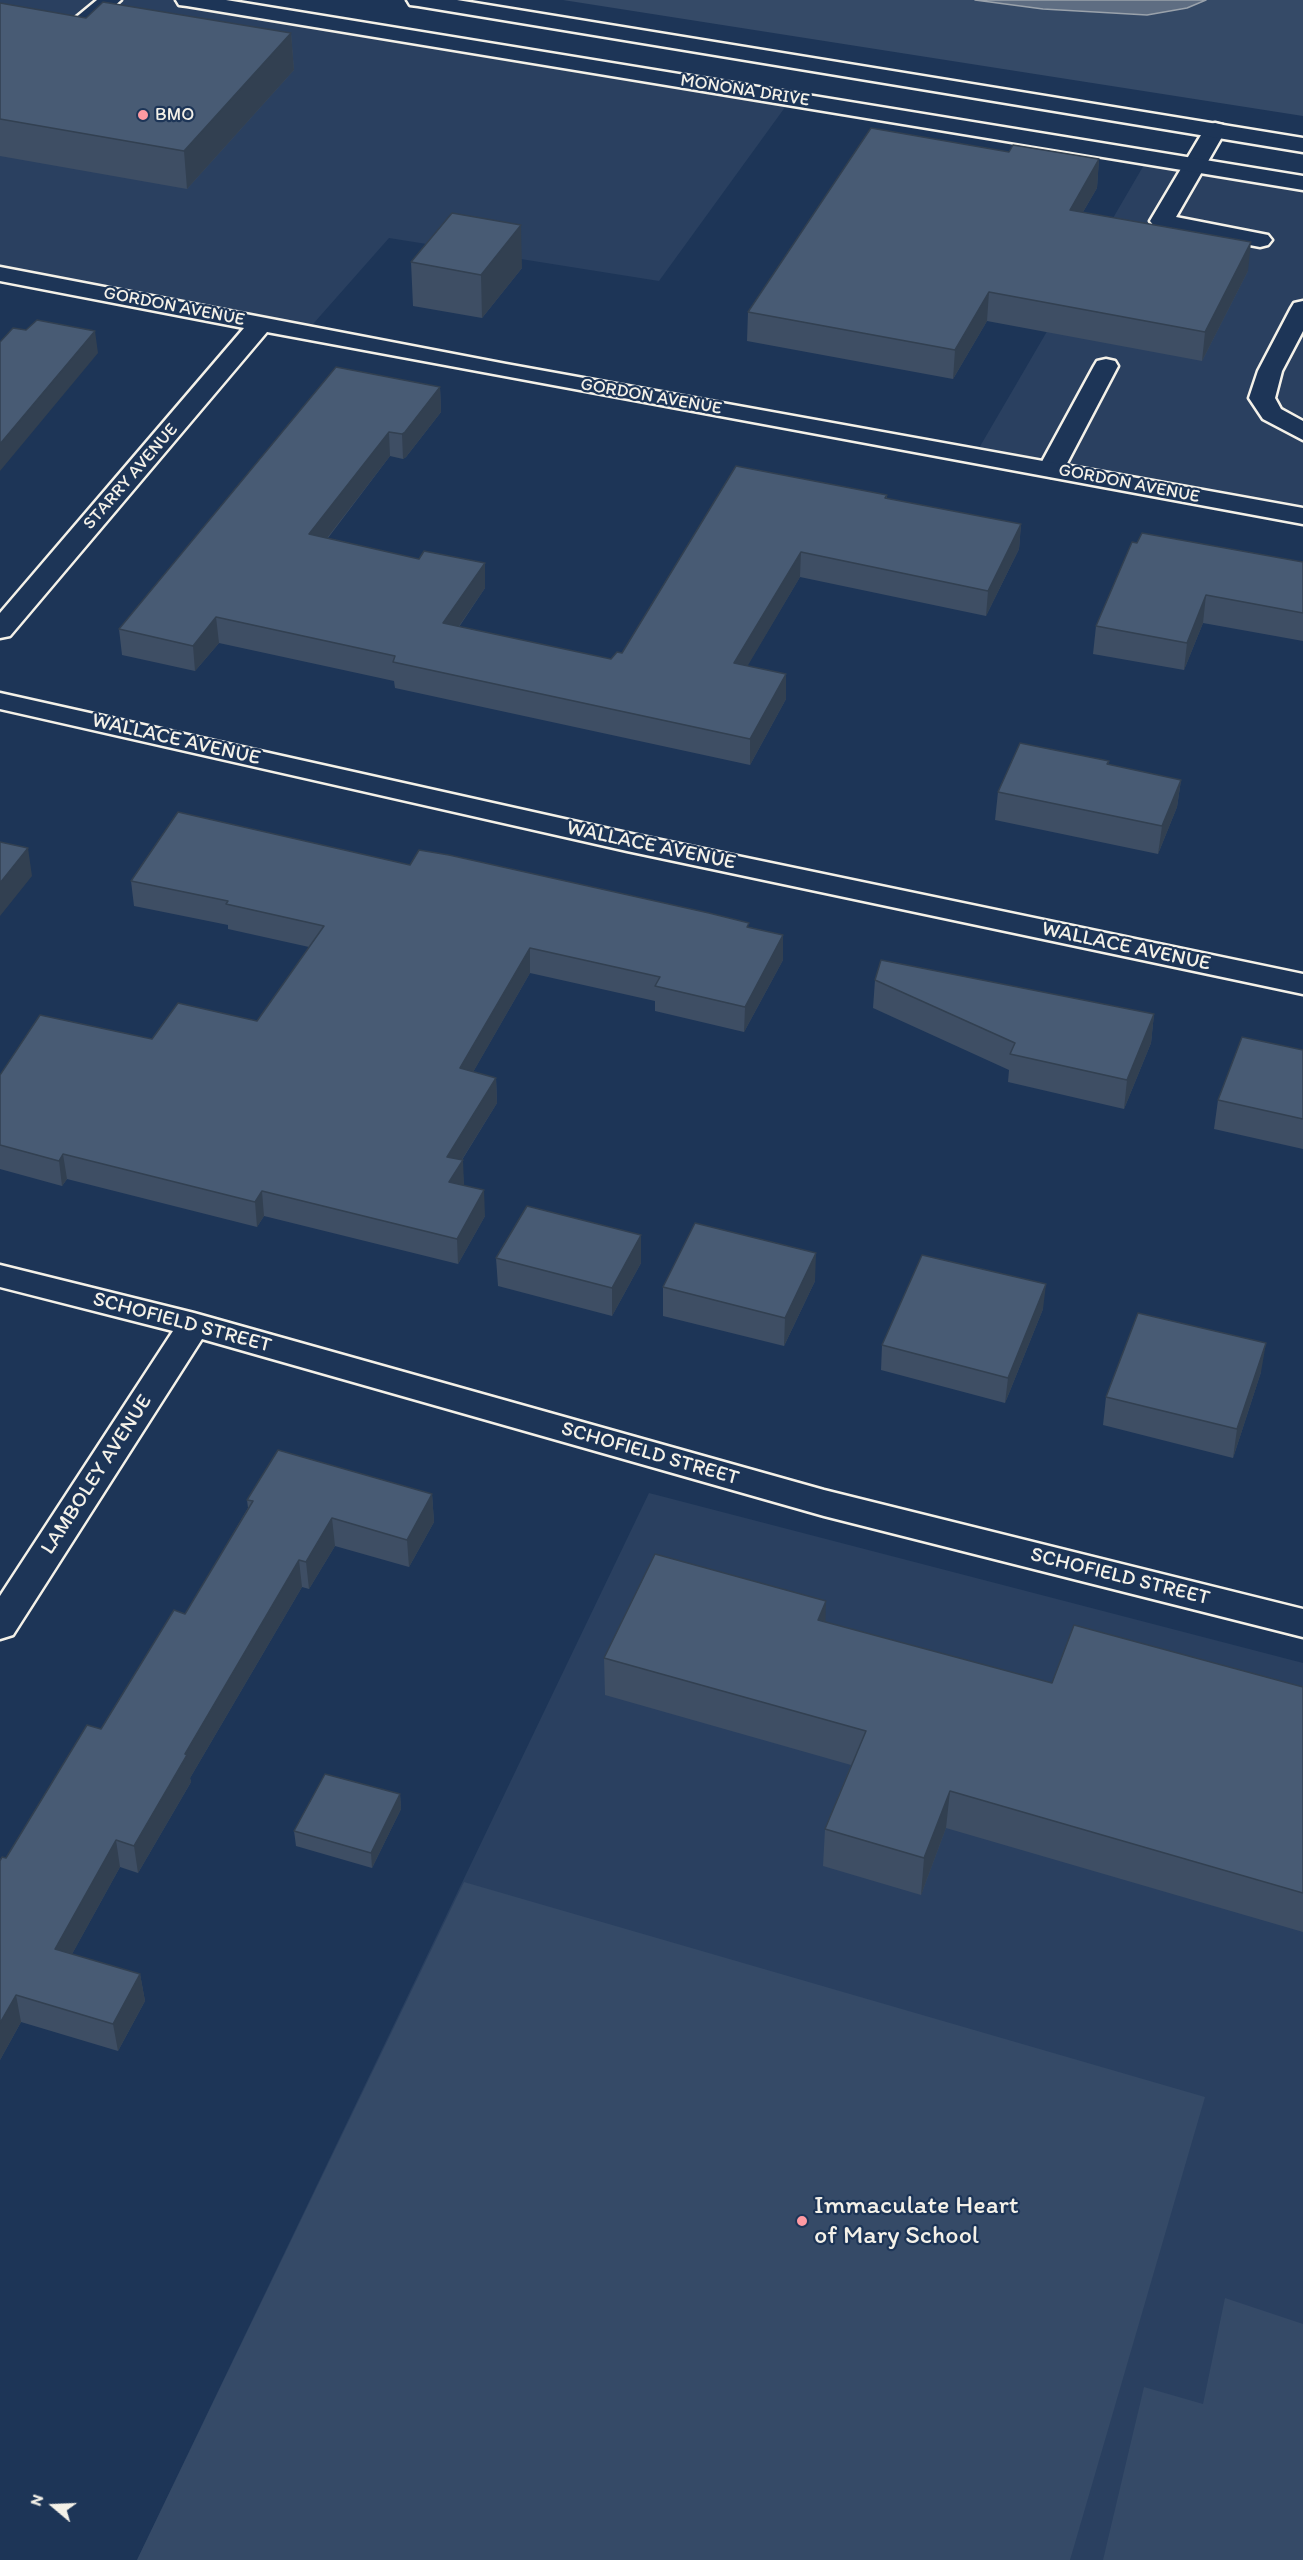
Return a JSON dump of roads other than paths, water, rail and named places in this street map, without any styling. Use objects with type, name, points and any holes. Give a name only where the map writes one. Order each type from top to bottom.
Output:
[{"type":"street","points":[[0,19],[73,31],[110,0]]},
{"type":"street","name":"MONONA DRIVE","points":[[187,0],[1303,183]]},
{"type":"street","name":"MONONA DRIVE","points":[[418,0],[1303,145]]},
{"type":"street","points":[[1215,130],[1162,221],[1260,240]]},
{"type":"street","name":"GORDON AVENUE","points":[[0,274],[506,371],[1303,516]]},
{"type":"street","points":[[1303,308],[1270,371],[1262,398],[1272,414],[1303,432]]},
{"type":"street","name":"STARRY AVENUE","points":[[0,630],[261,324]]},
{"type":"street","points":[[1051,469],[1106,366]]},
{"type":"street","name":"WALLACE AVENUE","points":[[0,701],[627,842],[1303,984]]},
{"type":"street","name":"SCHOFIELD STREET","points":[[0,1276],[194,1325],[824,1503],[1303,1623]]},
{"type":"street","name":"LAMBOLEY AVENUE","points":[[0,1625],[194,1325]]},
{"type":"place","name":"BMO","points":[[143,115]]},
{"type":"place","name":"Immaculate Heart of Mary School","points":[[802,2221]]}]
